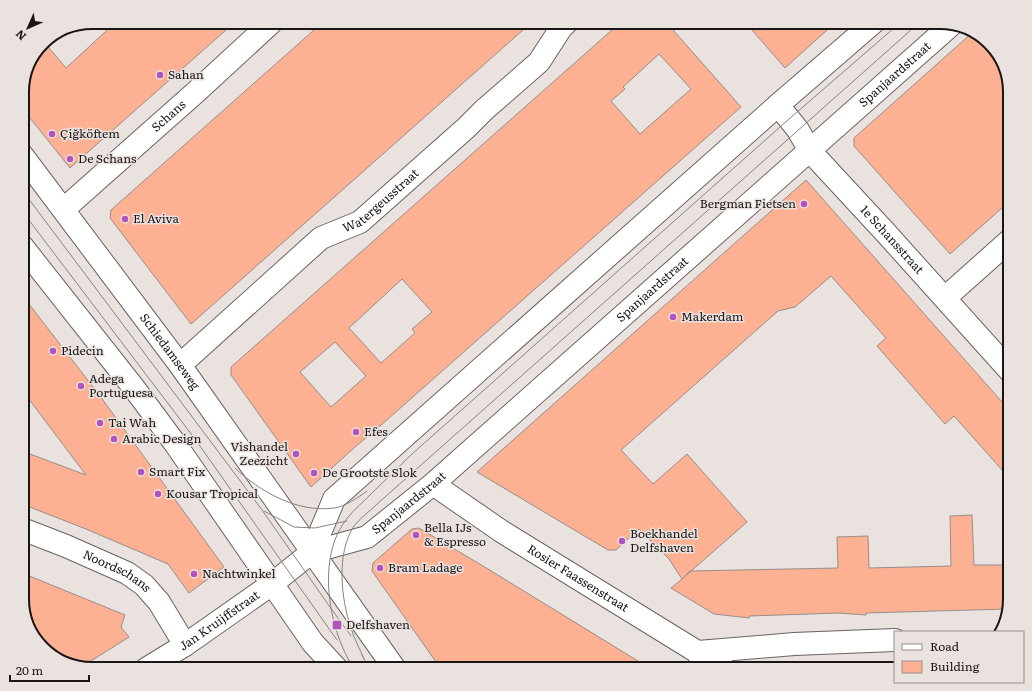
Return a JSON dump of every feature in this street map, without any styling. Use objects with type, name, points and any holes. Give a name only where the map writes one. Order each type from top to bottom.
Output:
[{"type":"street","name":"Schans","points":[[64,209],[264,29]]},
{"type":"street","name":"Watergeusstraat","points":[[180,365],[321,238],[360,222],[443,149],[484,110],[539,62],[560,29]]},
{"type":"street","points":[[272,584],[312,552],[334,499],[778,105],[866,29]]},
{"type":"street","name":"Spanjaardstraat","points":[[312,552],[367,537],[433,484],[946,29]]},
{"type":"street","name":"1e Schansstraat","points":[[778,105],[798,130],[810,151],[1003,363]]},
{"type":"street","name":"Schiedamseweg","points":[[29,164],[180,365],[390,662]]},
{"type":"street","points":[[945,298],[1003,246]]},
{"type":"street","points":[[29,255],[134,388],[174,442],[313,643],[330,662]]},
{"type":"street","name":"Rosier Faassenstraat","points":[[433,484],[501,532],[701,661]]},
{"type":"street","name":"Noordschans","points":[[29,532],[127,573],[139,581],[159,602],[185,645]]},
{"type":"street","name":"Jan Kruijffstraat","points":[[157,662],[185,645],[272,584]]},
{"type":"street","points":[[701,661],[794,644],[894,640]]},
{"type":"building","points":[[108,29],[227,29],[70,168],[29,117],[29,88],[31,76],[40,57],[49,47],[66,68]]},
{"type":"building","points":[[315,29],[524,29],[191,324],[110,218],[111,210]]},
{"type":"building","points":[[613,29],[672,29],[741,107],[311,487],[231,375],[231,367]],"holes":[[[659,54],[691,89],[640,134],[611,101],[625,89],[623,87]],[[402,279],[432,312],[412,329],[415,333],[381,363],[349,328]],[[335,342],[366,376],[331,407],[300,372]]]},
{"type":"building","points":[[751,29],[828,29],[785,68]]},
{"type":"building","points":[[968,36],[981,45],[992,57],[1000,72],[1002,80],[1003,207],[950,254],[854,146],[854,138]]},
{"type":"building","points":[[806,180],[1003,403],[1003,471],[954,416],[945,424],[877,346],[886,338],[831,276],[795,307],[778,311],[621,450],[653,484],[687,454],[747,522],[691,571],[838,568],[837,537],[868,536],[869,568],[951,566],[950,516],[972,515],[974,565],[1003,565],[1002,609],[866,613],[866,615],[839,613],[749,616],[749,618],[714,614],[671,588],[682,579],[669,559],[639,529],[616,550],[608,550],[477,472]]},
{"type":"building","points":[[29,304],[100,396],[224,567],[189,593],[168,564],[29,507],[29,454],[86,475],[29,399]]},
{"type":"building","points":[[419,528],[640,662],[436,662],[372,571],[373,563],[412,529]]},
{"type":"building","points":[[29,576],[125,615],[121,627],[129,637],[90,662],[76,660],[57,651],[37,630],[32,619],[29,603]]},
{"type":"tram line","points":[[350,662],[338,636],[333,617],[329,597],[328,577],[330,558],[335,540],[349,516],[412,454],[789,119],[893,29]]},
{"type":"tram line","points":[[364,659],[354,636],[348,616],[342,576],[348,537],[356,523],[912,29]]},
{"type":"tram line","points":[[29,199],[262,510],[351,636]]},
{"type":"tram line","points":[[29,220],[195,439],[337,640]]},
{"type":"tram line","points":[[235,468],[268,493],[293,504],[307,507],[320,509],[342,506],[367,491]]},
{"type":"tram line","points":[[264,511],[294,527],[315,528],[347,521]]},
{"type":"tram line","points":[[362,655],[366,662]]},
{"type":"place","name":"Sahan","points":[[160,75]]},
{"type":"place","name":"Çiğköftem","points":[[52,134]]},
{"type":"place","name":"De Schans","points":[[70,159]]},
{"type":"place","name":"Bergman Fietsen","points":[[804,204]]},
{"type":"place","name":"El Aviva","points":[[125,219]]},
{"type":"place","name":"Makerdam","points":[[673,317]]},
{"type":"place","name":"Pidecin","points":[[53,351]]},
{"type":"place","name":"Adega Portuguesa","points":[[81,386]]},
{"type":"place","name":"Tai Wah","points":[[100,423]]},
{"type":"place","name":"Efes","points":[[356,432]]},
{"type":"place","name":"Arabic Design","points":[[114,439]]},
{"type":"place","name":"Vishandel Zeezicht","points":[[296,454]]},
{"type":"place","name":"Smart Fix","points":[[141,472]]},
{"type":"place","name":"De Grootste Slok","points":[[314,473]]},
{"type":"place","name":"Kousar Tropical","points":[[158,494]]},
{"type":"place","name":"Bella IJs & Espresso","points":[[416,535]]},
{"type":"place","name":"Boekhandel Delfshaven","points":[[622,541]]},
{"type":"place","name":"Bram Ladage","points":[[380,568]]},
{"type":"place","name":"Nachtwinkel","points":[[194,574]]},
{"type":"place","name":"Delfshaven","points":[[337,625]]}]
